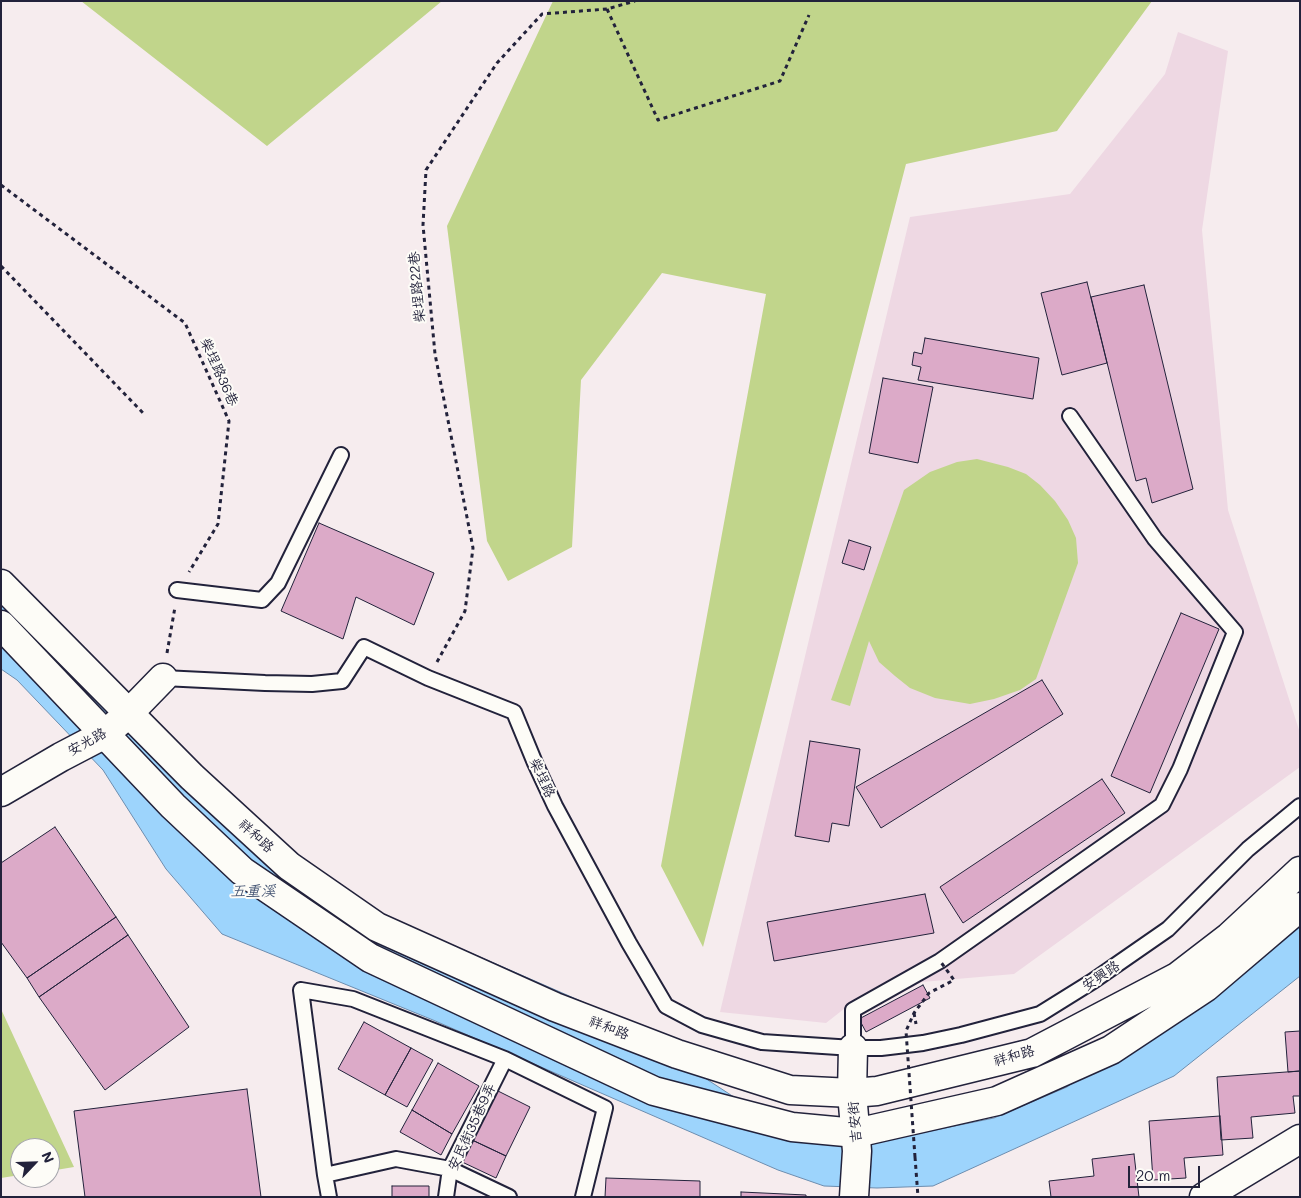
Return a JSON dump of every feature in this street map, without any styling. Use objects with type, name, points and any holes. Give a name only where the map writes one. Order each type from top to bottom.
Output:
[{"type":"main road","name":"祥和路","points":[[1,584],[192,777],[289,866],[377,927],[555,1007],[677,1054],[790,1090],[852,1093],[877,1091],[1032,1053],[1177,977],[1229,937],[1300,871]]},
{"type":"main road","points":[[1,625],[173,806],[242,871],[370,958],[654,1091],[856,1142],[997,1101],[1111,1050],[1206,987],[1300,908]]},
{"type":"main road","name":"安光路","points":[[1,792],[105,734],[128,714],[163,678]]},
{"type":"main road","name":"吉安街","points":[[853,1048],[852,1093],[856,1142],[854,1197]]},
{"type":"main road","points":[[1204,1197],[1300,1139]]},
{"type":"lane","points":[[853,1048],[852,1010],[940,961],[1162,805],[1180,769],[1235,632],[1155,539],[1070,416]]},
{"type":"lane","points":[[178,590],[262,600],[278,583],[341,455]]},
{"type":"lane","name":"柴埕路","points":[[163,678],[312,684],[342,681],[364,647],[428,678],[514,712],[555,806],[629,943],[666,1006],[702,1026],[762,1042],[853,1048]]},
{"type":"lane","name":"安興路","points":[[853,1048],[881,1048],[923,1043],[1040,1014],[1093,981],[1168,929],[1248,849],[1300,806]]},
{"type":"lane","points":[[329,1197],[301,990],[353,999],[505,1059],[605,1108],[583,1197]]},
{"type":"lane","name":"安民街35巷9弄","points":[[446,1197],[450,1169],[505,1059]]},
{"type":"lane","points":[[325,1175],[396,1158],[450,1169],[509,1197]]},
{"type":"path","name":"柴埕路22巷","points":[[428,678],[465,611],[472,548],[435,354],[423,225],[426,170],[497,62],[542,14],[608,9],[635,1]]},
{"type":"path","points":[[608,9],[658,120],[780,81],[810,15]]},
{"type":"path","name":"柴埕路36巷","points":[[1,185],[185,323],[228,421],[218,524],[178,590],[163,678]]},
{"type":"path","points":[[1,266],[145,415]]},
{"type":"path","points":[[918,1197],[906,1031],[914,1013],[928,993],[954,980],[940,961]]},
{"type":"shaded area","points":[[1178,32],[1228,51],[1202,230],[1228,510],[1300,733],[1300,767],[1014,974],[922,982],[858,1018],[849,1005],[826,1023],[720,1012],[910,217],[1070,194],[1165,74]]},
{"type":"green space","points":[[81,1],[442,1],[267,146]]},
{"type":"green space","points":[[553,1],[1152,1],[1057,131],[906,164],[703,947],[661,866],[766,294],[662,273],[581,380],[572,547],[508,581],[487,541],[447,226]]},
{"type":"green space","points":[[977,459],[1026,474],[1040,485],[1055,501],[1068,520],[1076,538],[1078,563],[1036,679],[1020,690],[994,699],[970,704],[935,698],[910,688],[895,676],[879,662],[869,641],[850,706],[831,700],[904,490],[930,472],[957,462]]},
{"type":"green space","points":[[1,1009],[74,1167],[60,1169],[60,1138],[10,1138],[10,1177],[1,1178]]},
{"type":"water","name":"五重溪","points":[[1,575],[329,891],[599,1009],[737,1099],[822,1126],[896,1138],[994,1118],[1067,1087],[1111,1054],[1300,902],[1300,976],[1174,1076],[933,1186],[877,1188],[824,1186],[778,1170],[433,1020],[222,934],[166,869],[103,770],[17,680],[1,669]]},
{"type":"building","points":[[1087,282],[1107,363],[1062,375],[1041,293]]},
{"type":"building","points":[[1144,285],[1193,489],[1152,503],[1146,478],[1136,481],[1091,297]]},
{"type":"building","points":[[925,338],[1039,358],[1033,399],[918,380],[921,367],[912,365],[914,352],[922,354]]},
{"type":"building","points":[[883,378],[933,387],[918,463],[869,453]]},
{"type":"building","points":[[319,523],[434,573],[414,625],[356,597],[343,639],[281,611]]},
{"type":"building","points":[[849,540],[871,547],[864,570],[842,563]]},
{"type":"building","points":[[1181,613],[1219,629],[1150,793],[1111,776]]},
{"type":"building","points":[[1042,680],[1063,714],[881,828],[856,787]]},
{"type":"building","points":[[810,741],[860,749],[849,826],[832,823],[829,842],[795,836]]},
{"type":"building","points":[[1102,779],[1125,813],[963,923],[940,887]]},
{"type":"building","points":[[55,827],[116,917],[27,978],[1,942],[1,863]]},
{"type":"building","points":[[925,894],[934,933],[774,961],[767,922]]},
{"type":"building","points":[[116,917],[128,935],[39,997],[27,978]]},
{"type":"building","points":[[128,935],[189,1027],[105,1090],[39,997]]},
{"type":"building","points":[[923,985],[930,998],[866,1032],[859,1019]]},
{"type":"building","points":[[364,1022],[411,1048],[385,1095],[338,1069]]},
{"type":"building","points":[[1300,1031],[1300,1071],[1288,1072],[1285,1032]]},
{"type":"building","points":[[411,1048],[433,1060],[407,1107],[385,1095]]},
{"type":"building","points":[[438,1063],[479,1086],[452,1134],[412,1110]]},
{"type":"building","points":[[1300,1071],[1300,1096],[1293,1096],[1295,1113],[1251,1117],[1253,1138],[1221,1140],[1217,1077]]},
{"type":"building","points":[[247,1089],[261,1197],[85,1197],[74,1111]]},
{"type":"building","points":[[494,1089],[530,1107],[506,1156],[470,1139]]},
{"type":"building","points":[[412,1110],[452,1134],[441,1155],[400,1132]]},
{"type":"building","points":[[1220,1116],[1223,1155],[1184,1158],[1186,1178],[1153,1180],[1149,1121]]},
{"type":"building","points":[[470,1139],[506,1156],[496,1178],[460,1161]]},
{"type":"building","points":[[1134,1154],[1139,1197],[1051,1197],[1049,1181],[1094,1176],[1092,1159]]},
{"type":"building","points":[[606,1178],[700,1181],[700,1197],[605,1197]]},
{"type":"building","points":[[392,1186],[429,1186],[429,1197],[392,1197]]},
{"type":"building","points":[[741,1192],[806,1195],[806,1197],[741,1197]]}]
